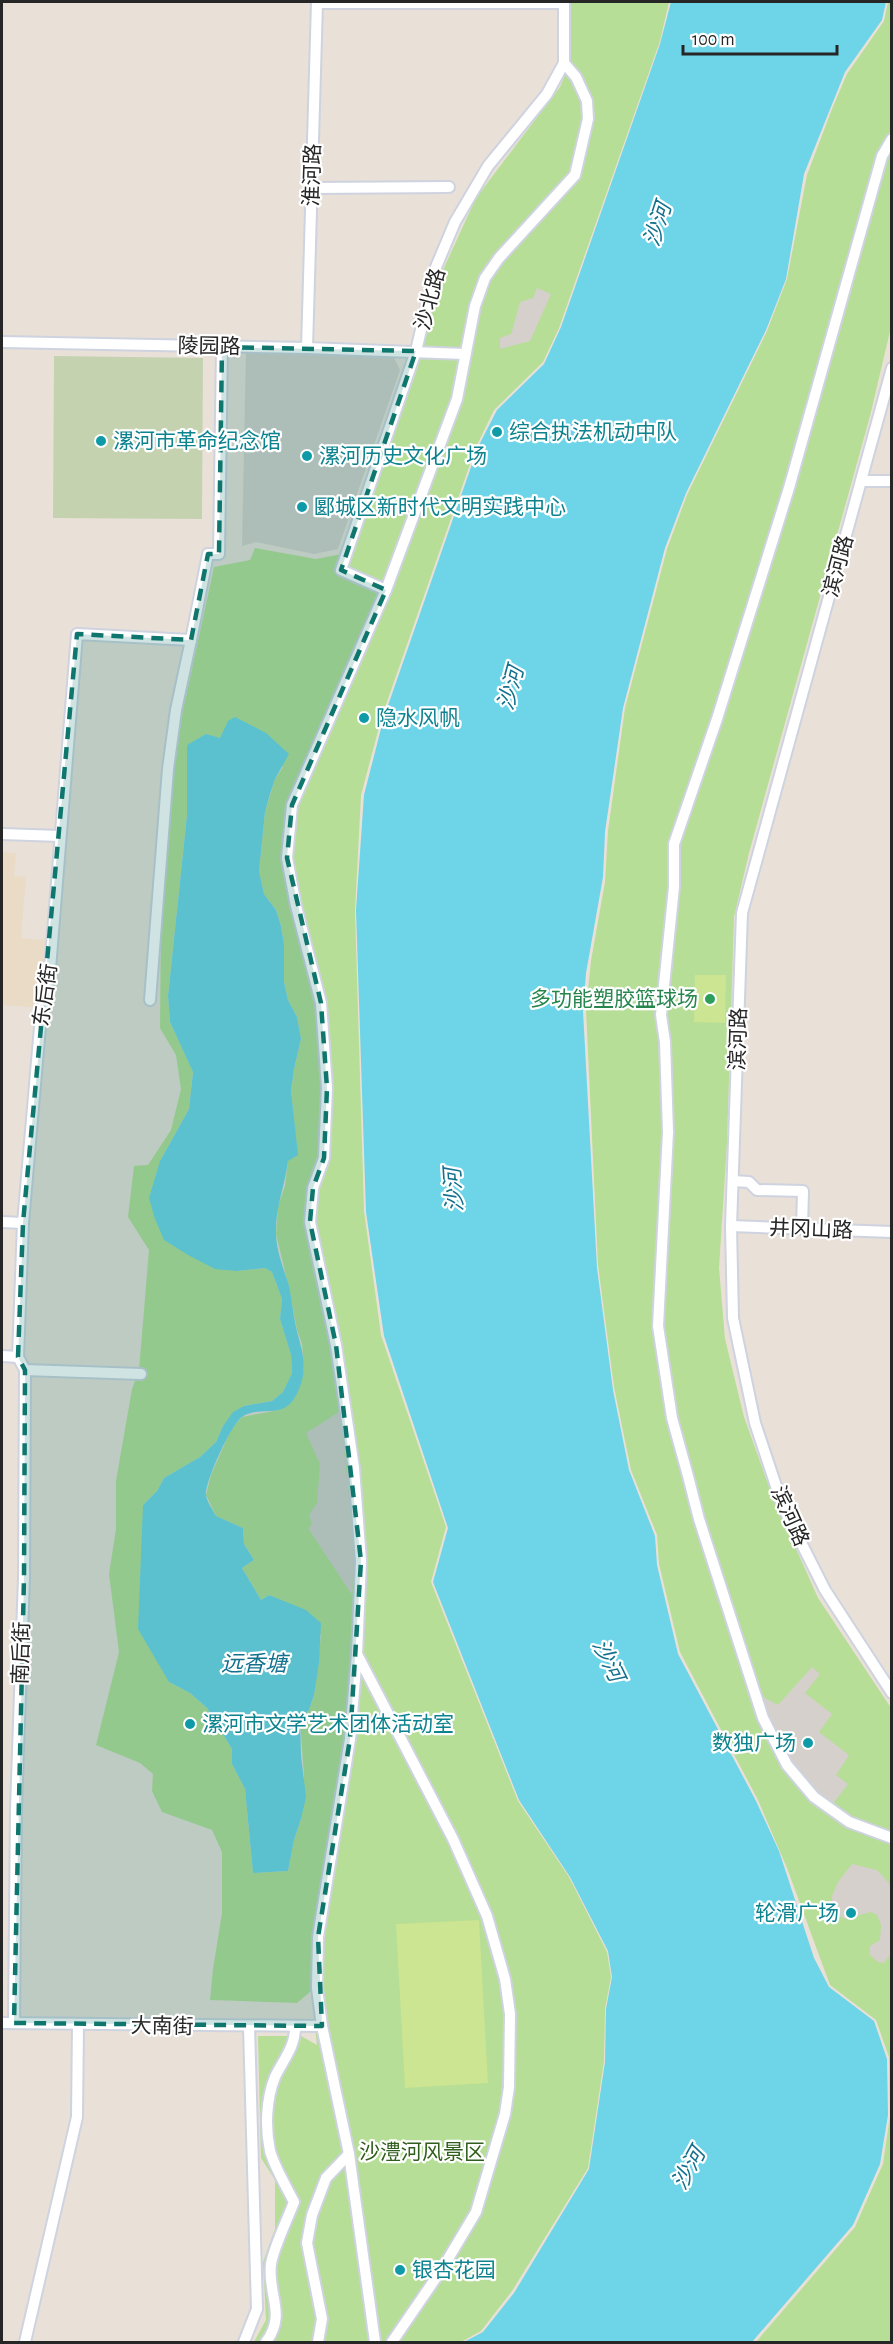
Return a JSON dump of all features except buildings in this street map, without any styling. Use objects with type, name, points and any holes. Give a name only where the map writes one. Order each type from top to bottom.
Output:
[{"type":"street","points":[[317,2],[564,2]]},
{"type":"street","name":"淮河路","points":[[307,348],[317,2]]},
{"type":"street","name":"沙北路","points":[[386,590],[341,570],[416,351],[436,267],[455,222],[488,166],[547,94],[564,63],[564,2]]},
{"type":"street","points":[[357,1654],[453,1839],[487,1916],[505,1979],[510,2014],[506,2114],[476,2212],[442,2269],[393,2341],[375,2338],[349,2154],[322,2026],[317,1988],[318,1937],[350,1738],[362,1582],[354,1468],[336,1345],[310,1222],[313,1188],[324,1158],[327,1088],[321,1003],[296,906],[287,858],[292,805],[386,590],[457,399],[475,306],[485,278],[499,258],[574,175],[588,119],[587,100],[576,76],[564,63]]},
{"type":"street","points":[[891,139],[882,156],[789,488],[717,719],[674,844],[674,887],[661,1015],[665,1042],[668,1132],[658,1326],[672,1418],[699,1519],[763,1718],[788,1765],[814,1797],[849,1822],[891,1838]]},
{"type":"street","points":[[312,188],[449,187]]},
{"type":"street","name":"陵园路","points":[[2,342],[307,348],[465,354]]},
{"type":"street","points":[[150,1000],[168,769],[176,710],[208,554],[219,554],[222,347]]},
{"type":"street","name":"滨河路","points":[[891,368],[742,913],[731,1226],[733,1318],[755,1423],[783,1507],[825,1590],[891,1693]]},
{"type":"street","points":[[861,481],[891,481]]},
{"type":"street","name":"东后街","points":[[18,1357],[23,1223],[40,1027],[50,969],[77,634],[191,640]]},
{"type":"street","points":[[2,834],[60,836]]},
{"type":"street","points":[[733,1181],[749,1182],[757,1190],[803,1191],[802,1228]]},
{"type":"street","points":[[2,1222],[23,1223]]},
{"type":"street","name":"井冈山路","points":[[731,1226],[891,1232]]},
{"type":"street","points":[[2,1356],[18,1357]]},
{"type":"street","name":"南后街","points":[[14,2023],[16,1809],[24,1577],[25,1370],[18,1357]]},
{"type":"street","points":[[25,1370],[141,1374]]},
{"type":"street","name":"大南街","points":[[2,2023],[322,2026]]},
{"type":"street","points":[[25,2343],[77,2116],[78,2025]]},
{"type":"street","points":[[266,2343],[273,2333],[277,2316],[271,2265],[294,2202],[271,2152],[268,2105],[274,2080],[296,2039],[296,2026]]},
{"type":"street","points":[[244,2343],[257,2308],[249,2027]]},
{"type":"street","points":[[318,2343],[322,2319],[307,2243],[312,2215],[326,2178],[349,2154]]},
{"type":"highlighted area","points":[[222,347],[416,351],[341,570],[386,590],[292,805],[287,858],[321,1003],[327,1088],[324,1158],[313,1188],[310,1222],[336,1345],[361,1561],[350,1739],[318,1937],[322,2026],[14,2023],[24,1577],[25,1370],[18,1357],[23,1223],[77,634],[191,640],[208,554],[219,554]]},
{"type":"shaded area","points":[[537,288],[551,294],[530,341],[500,349],[500,338],[511,334],[520,302],[533,298]]},
{"type":"shaded area","name":"漯河历史文化广场","points":[[246,352],[376,355],[394,358],[400,370],[338,549],[314,554],[256,542],[242,546]]},
{"type":"shaded area","points":[[2,852],[16,853],[14,876],[26,877],[21,938],[45,940],[40,1008],[2,1005]]},
{"type":"shaded area","points":[[339,1412],[354,1557],[352,1595],[308,1528],[312,1525],[309,1515],[317,1503],[320,1464],[306,1433]]},
{"type":"shaded area","name":"数独广场","points":[[812,1667],[820,1674],[805,1693],[832,1714],[819,1732],[849,1755],[836,1775],[848,1784],[832,1805],[806,1782],[792,1764],[775,1731],[763,1697],[778,1705]]},
{"type":"shaded area","name":"轮滑广场","points":[[852,1864],[877,1870],[889,1883],[892,1895],[891,1954],[884,1963],[878,1962],[869,1954],[870,1946],[880,1940],[881,1925],[877,1915],[871,1912],[845,1919],[831,1907],[832,1896],[838,1882]]},
{"type":"green space","name":"沙澧河风景区","points":[[571,2],[669,2],[660,41],[559,328],[543,362],[494,410],[476,447],[382,716],[361,795],[355,911],[364,1211],[381,1335],[446,1527],[431,1582],[518,1801],[569,1877],[607,1952],[611,1977],[605,2009],[604,2061],[588,2168],[512,2291],[481,2331],[461,2342],[254,2342],[266,2320],[263,2262],[275,2229],[275,2180],[261,2158],[258,2036],[301,2036],[317,2045],[311,1991],[297,2003],[210,2000],[222,1913],[222,1852],[212,1830],[162,1812],[152,1791],[153,1774],[140,1763],[96,1745],[119,1652],[109,1574],[116,1529],[116,1481],[132,1389],[139,1370],[149,1250],[128,1217],[134,1166],[148,1165],[171,1130],[181,1089],[176,1055],[160,1028],[161,917],[174,752],[214,567],[250,560],[255,548],[316,559],[352,552],[415,375],[443,270],[476,198],[560,87],[571,60]],"holes":[[[225,730],[283,767],[275,779],[265,812],[259,871],[264,894],[276,910],[281,926],[284,944],[284,982],[288,1000],[297,1017],[301,1039],[291,1091],[293,1111],[288,1161],[285,1186],[278,1206],[276,1234],[302,1344],[304,1370],[279,1410],[242,1417],[231,1429],[211,1475],[206,1495],[216,1516],[243,1528],[244,1544],[254,1560],[242,1568],[261,1600],[269,1595],[282,1601],[321,1635],[314,1695],[309,1710],[300,1721],[304,1775],[301,1819],[288,1871],[253,1873],[245,1789],[232,1764],[232,1749],[207,1708],[190,1693],[169,1682],[143,1505],[157,1491],[164,1478],[200,1457],[216,1442],[223,1426],[244,1406],[272,1401],[283,1392],[292,1373],[291,1355],[280,1319],[282,1299],[272,1272],[265,1268],[236,1271],[160,1161],[189,1109],[193,1071],[170,1022],[168,996],[187,815],[187,746],[220,738]]]},
{"type":"green space","points":[[888,2],[891,2],[891,327],[870,416],[749,853],[734,917],[727,1143],[719,1268],[725,1339],[744,1417],[772,1495],[818,1598],[891,1708],[891,2342],[756,2342],[855,2227],[883,2164],[890,2116],[889,2057],[876,2020],[830,1985],[787,1868],[758,1800],[680,1652],[659,1564],[657,1535],[631,1470],[614,1387],[598,1265],[586,1010],[591,961],[605,882],[608,831],[625,708],[667,549],[687,495],[767,331],[787,279],[807,175],[832,109],[847,74],[884,21]]},
{"type":"green space","points":[[54,356],[203,358],[202,519],[53,518]]},
{"type":"green space","name":"多功能塑胶篮球场","points":[[695,975],[726,975],[725,1023],[694,1022]]},
{"type":"green space","points":[[479,1920],[488,2083],[405,2088],[396,1924]]},
{"type":"water","name":"沙河","points":[[671,2],[886,2],[882,20],[845,72],[804,174],[786,279],[766,330],[686,493],[665,548],[623,708],[605,832],[603,877],[586,973],[583,1011],[597,1268],[613,1390],[629,1470],[655,1536],[657,1565],[678,1654],[756,1801],[779,1851],[814,1958],[829,1987],[874,2021],[887,2059],[888,2115],[880,2164],[853,2225],[752,2342],[464,2342],[483,2332],[514,2293],[589,2169],[605,2062],[606,2009],[612,1977],[608,1951],[570,1877],[519,1800],[433,1582],[448,1528],[384,1336],[366,1212],[356,910],[364,795],[384,717],[478,447],[497,410],[544,364],[561,327],[660,44]]},
{"type":"water","name":"远香塘","points":[[235,717],[266,733],[289,754],[275,779],[265,812],[259,871],[264,894],[276,910],[281,926],[284,944],[284,982],[288,1000],[297,1017],[301,1039],[291,1091],[298,1155],[288,1161],[277,1215],[276,1240],[289,1286],[304,1365],[299,1389],[287,1406],[280,1410],[250,1413],[237,1422],[214,1466],[206,1495],[216,1516],[243,1528],[244,1544],[254,1560],[242,1568],[261,1600],[269,1595],[306,1610],[321,1623],[319,1663],[314,1695],[309,1710],[300,1721],[306,1797],[288,1871],[253,1873],[245,1789],[232,1764],[232,1749],[207,1708],[190,1693],[169,1682],[138,1629],[143,1505],[157,1491],[164,1478],[200,1457],[216,1442],[233,1412],[244,1406],[272,1401],[283,1392],[292,1373],[291,1355],[280,1319],[282,1299],[272,1272],[265,1268],[236,1271],[215,1269],[188,1255],[164,1240],[149,1198],[160,1161],[189,1109],[193,1072],[170,1022],[168,996],[187,815],[187,745],[206,734],[220,738],[228,721]]},
{"type":"place","name":"综合执法机动中队","points":[[497,432]]},
{"type":"place","name":"漯河市革命纪念馆","points":[[101,441]]},
{"type":"place","name":"漯河历史文化广场","points":[[307,456]]},
{"type":"place","name":"郾城区新时代文明实践中心","points":[[302,507]]},
{"type":"place","name":"隐水风帆","points":[[364,718]]},
{"type":"place","name":"多功能塑胶篮球场","points":[[710,999]]},
{"type":"place","name":"漯河市文学艺术团体活动室","points":[[190,1724]]},
{"type":"place","name":"数独广场","points":[[808,1743]]},
{"type":"place","name":"轮滑广场","points":[[851,1913]]},
{"type":"place","name":"银杏花园","points":[[400,2270]]}]
